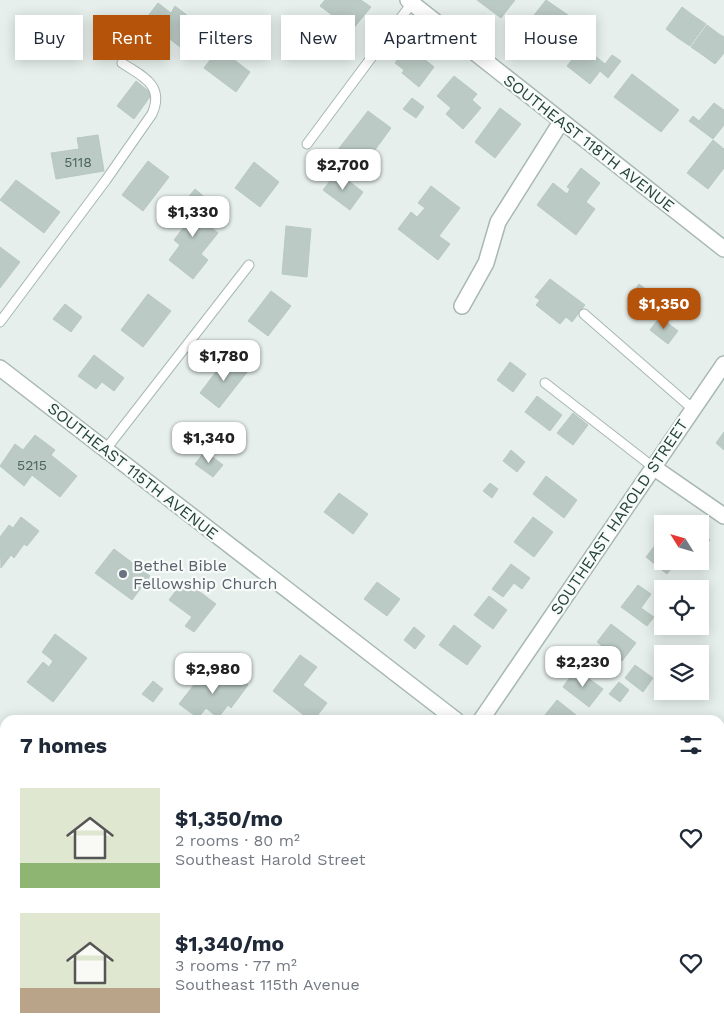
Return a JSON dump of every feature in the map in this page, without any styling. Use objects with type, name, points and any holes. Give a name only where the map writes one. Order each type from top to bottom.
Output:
[{"type":"street","name":"SOUTHEAST 118TH AVENUE","points":[[410,2],[724,249]]},
{"type":"street","points":[[462,306],[486,263],[498,222],[561,122]]},
{"type":"street","name":"SOUTHEAST HAROLD STREET","points":[[484,715],[724,364]]},
{"type":"street","name":"SOUTHEAST 115TH AVENUE","points":[[0,368],[450,715]]},
{"type":"street","points":[[653,467],[724,516]]},
{"type":"lane","points":[[307,144],[410,2]]},
{"type":"lane","points":[[0,322],[106,180],[152,114],[157,103],[157,95],[151,84],[122,63]]},
{"type":"lane","points":[[106,449],[249,265]]},
{"type":"lane","points":[[584,314],[693,409]]},
{"type":"lane","points":[[545,384],[653,467]]},
{"type":"building","points":[[325,0],[361,0],[371,7],[355,26],[355,15],[332,15],[320,6]]},
{"type":"building","points":[[477,0],[515,0],[501,18]]},
{"type":"building","points":[[546,0],[568,15],[534,15]]},
{"type":"building","points":[[158,3],[171,13],[175,6],[187,15],[180,15],[180,47],[170,39],[170,15],[149,15]]},
{"type":"building","points":[[682,7],[694,16],[678,38],[666,29]]},
{"type":"building","points":[[694,16],[706,24],[690,46],[678,38]]},
{"type":"building","points":[[707,25],[719,34],[704,56],[691,47]]},
{"type":"building","points":[[719,34],[724,37],[724,53],[715,64],[704,56]]},
{"type":"building","points":[[612,55],[621,61],[608,78],[600,71],[590,84],[567,66],[572,60],[596,60],[596,57],[605,64]]},
{"type":"building","points":[[210,60],[234,60],[250,72],[236,92],[204,68]]},
{"type":"building","points":[[397,60],[425,60],[434,67],[419,87],[402,73],[404,70],[395,63]]},
{"type":"building","points":[[632,74],[679,110],[661,132],[614,97]]},
{"type":"building","points":[[454,76],[477,94],[472,100],[481,108],[463,129],[446,114],[451,108],[437,96]]},
{"type":"building","points":[[136,81],[152,94],[134,119],[117,106]]},
{"type":"building","points":[[412,98],[424,107],[416,118],[403,109]]},
{"type":"building","points":[[714,103],[724,110],[724,125],[713,139],[689,121],[693,116],[699,121]]},
{"type":"building","points":[[500,108],[521,124],[495,158],[475,142]]},
{"type":"building","points":[[368,111],[391,128],[361,169],[337,151]]},
{"type":"building","points":[[98,135],[104,171],[56,179],[51,153],[79,149],[77,138]]},
{"type":"building","points":[[713,140],[724,149],[724,168],[708,189],[687,173]]},
{"type":"building","points":[[148,161],[169,177],[143,211],[122,195]]},
{"type":"building","points":[[254,162],[279,182],[260,207],[235,188]]},
{"type":"building","points":[[581,168],[600,183],[586,202],[595,209],[576,235],[537,205],[553,183],[567,194],[570,189],[567,187]]},
{"type":"building","points":[[337,172],[363,192],[350,210],[323,190]]},
{"type":"building","points":[[16,180],[60,212],[44,233],[0,200]]},
{"type":"building","points":[[431,186],[460,208],[439,236],[450,244],[438,260],[398,229],[411,212],[417,217],[425,208],[418,203]]},
{"type":"building","points":[[195,189],[209,201],[197,216],[218,233],[201,254],[208,260],[193,279],[169,260],[180,245],[174,240],[194,214],[182,205]]},
{"type":"building","points":[[286,226],[311,229],[307,277],[282,274]]},
{"type":"building","points":[[0,247],[20,262],[0,288]]},
{"type":"building","points":[[550,279],[585,305],[572,322],[566,317],[560,324],[536,305],[540,300],[535,297]]},
{"type":"building","points":[[639,284],[652,294],[643,306],[630,296]]},
{"type":"building","points":[[271,291],[291,306],[268,336],[248,321]]},
{"type":"building","points":[[148,294],[171,311],[143,347],[121,330]]},
{"type":"building","points":[[65,304],[82,317],[71,332],[53,319]]},
{"type":"building","points":[[660,317],[678,331],[668,344],[650,330]]},
{"type":"building","points":[[94,355],[124,378],[114,391],[102,382],[96,389],[78,376]]},
{"type":"building","points":[[228,356],[248,371],[219,408],[200,393]]},
{"type":"building","points":[[510,362],[526,374],[513,392],[497,380]]},
{"type":"building","points":[[537,396],[562,415],[550,431],[525,412]]},
{"type":"building","points":[[573,413],[588,425],[573,445],[557,433]]},
{"type":"building","points":[[724,432],[724,450],[716,443]]},
{"type":"building","points":[[35,435],[55,450],[51,455],[77,476],[60,497],[32,475],[24,486],[0,466],[15,444],[23,450]]},
{"type":"building","points":[[511,450],[525,462],[517,472],[503,461]]},
{"type":"building","points":[[205,451],[223,465],[213,477],[195,464]]},
{"type":"building","points":[[546,476],[577,500],[564,518],[533,494]]},
{"type":"building","points":[[490,483],[498,489],[492,498],[483,491]]},
{"type":"building","points":[[339,493],[368,514],[353,534],[324,512]]},
{"type":"building","points":[[21,517],[39,531],[27,546],[24,544],[14,558],[11,555],[1,568],[0,537],[9,525],[13,528]]},
{"type":"building","points":[[533,517],[553,532],[534,557],[514,542]]},
{"type":"building","points":[[654,546],[654,563],[646,557]]},
{"type":"building","name":"Bethel Bible Fellowship Church","points":[[114,549],[150,576],[132,600],[95,573]]},
{"type":"building","points":[[511,564],[530,578],[522,589],[514,583],[503,597],[492,589]]},
{"type":"building","points":[[662,570],[670,570],[667,574]]},
{"type":"building","points":[[184,580],[216,604],[194,632],[185,626],[192,617],[169,600]]},
{"type":"building","points":[[377,582],[400,599],[387,616],[364,599]]},
{"type":"building","points":[[638,585],[651,594],[641,608],[654,617],[647,626],[621,607]]},
{"type":"building","points":[[489,596],[507,610],[493,629],[474,615]]},
{"type":"building","points":[[611,624],[636,643],[622,661],[597,642]]},
{"type":"building","points":[[454,625],[481,646],[467,665],[439,645]]},
{"type":"building","points":[[414,627],[425,636],[415,649],[404,640]]},
{"type":"building","points":[[55,634],[87,658],[53,702],[27,682],[43,662],[49,667],[53,661],[42,652]]},
{"type":"building","points":[[300,655],[317,667],[303,685],[327,703],[318,715],[304,715],[273,691]]},
{"type":"building","points":[[635,665],[653,678],[643,692],[625,678]]},
{"type":"building","points":[[576,669],[603,689],[589,707],[563,687]]},
{"type":"building","points":[[204,672],[221,685],[231,672],[248,685],[231,708],[228,705],[220,715],[214,715],[206,708],[200,715],[194,715],[179,704]]},
{"type":"building","points":[[153,681],[163,689],[153,702],[142,694]]},
{"type":"building","points":[[619,682],[629,690],[620,702],[609,694]]},
{"type":"building","points":[[557,700],[576,715],[545,715]]},
{"type":"place","name":"Bethel Bible Fellowship Church","points":[[123,574]]}]
